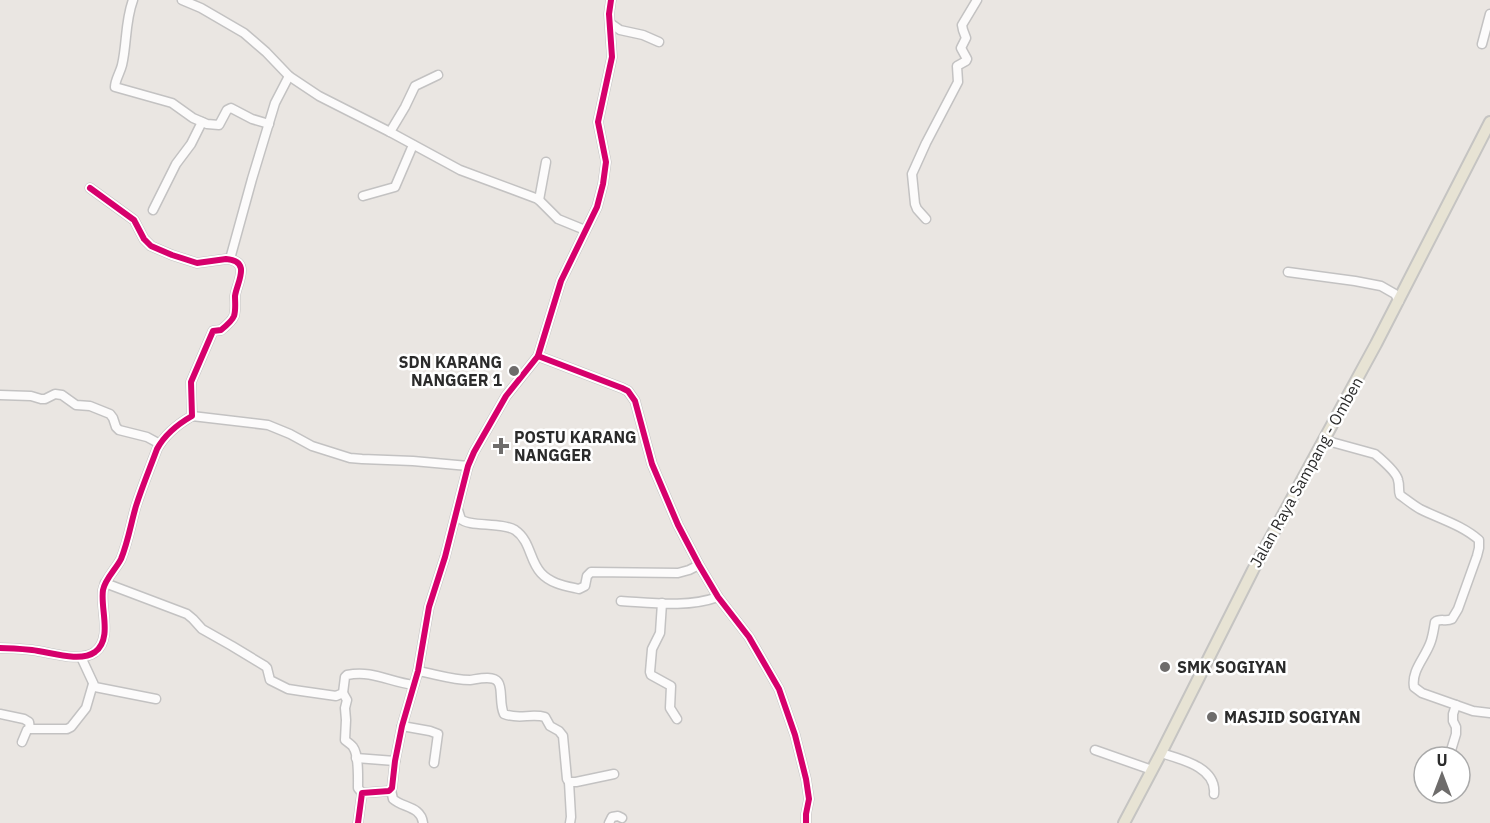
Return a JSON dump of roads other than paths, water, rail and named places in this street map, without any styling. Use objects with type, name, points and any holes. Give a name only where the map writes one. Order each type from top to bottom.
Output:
[{"type":"main road","name":"Jalan Raya Sampang - Omben","points":[[1128,821],[1253,570],[1399,301],[1490,122]]},
{"type":"street","points":[[133,0],[123,63],[114,84],[115,87],[172,103],[185,113],[213,125],[219,125],[227,110],[231,108],[252,119],[269,124]]},
{"type":"street","points":[[182,0],[201,8],[244,33],[289,76],[319,96],[460,170],[532,196],[558,219],[585,230]]},
{"type":"street","points":[[423,823],[420,814],[393,799],[391,790],[402,726],[418,670],[429,608],[458,510],[468,466],[506,396],[537,356],[561,280],[597,207],[606,167],[598,122],[612,57],[609,14],[611,0]]},
{"type":"street","points":[[926,219],[915,204],[912,174],[957,82],[957,66],[967,59],[961,48],[966,38],[962,25],[977,0]]},
{"type":"street","points":[[1482,44],[1490,14]]},
{"type":"street","points":[[610,23],[620,30],[643,35],[659,42]]},
{"type":"street","points":[[390,132],[415,86],[438,75]]},
{"type":"street","points":[[230,259],[278,96],[289,76]]},
{"type":"street","points":[[153,210],[176,164],[191,144],[202,122]]},
{"type":"street","points":[[363,196],[395,187],[413,145]]},
{"type":"street","points":[[539,200],[546,162]]},
{"type":"street","points":[[90,188],[134,220],[144,239],[151,246],[197,263],[230,259],[238,263],[241,269],[235,296],[234,315],[221,330],[213,331],[211,334],[192,382],[192,416]]},
{"type":"street","points":[[1288,272],[1381,286],[1395,294],[1399,301]]},
{"type":"street","points":[[537,356],[616,386],[632,395],[652,464],[678,525],[718,597],[749,637],[779,689],[795,735],[806,778],[809,799],[806,823]]},
{"type":"street","points":[[0,395],[41,399],[55,394],[62,396],[76,405],[90,406],[110,414],[119,430],[147,437],[160,444]]},
{"type":"street","points":[[0,648],[81,657],[94,653],[103,642],[103,588],[121,559],[144,482],[160,444],[178,424],[192,416],[268,425],[312,446],[350,458],[468,466]]},
{"type":"street","points":[[1324,440],[1375,454],[1397,477],[1400,495],[1479,540],[1477,556],[1458,609],[1452,619],[1435,622],[1431,642],[1413,677],[1414,687],[1417,690],[1473,711],[1490,713]]},
{"type":"street","points":[[458,510],[460,518],[466,523],[504,525],[517,531],[525,539],[543,575],[553,582],[579,589],[584,587],[587,576],[591,572],[678,573],[699,565]]},
{"type":"street","points":[[105,583],[187,614],[201,629],[265,666],[268,678],[280,686],[332,696],[344,693]]},
{"type":"street","points":[[621,601],[690,603],[704,602],[718,597]]},
{"type":"street","points":[[662,603],[660,633],[652,649],[650,672],[655,678],[671,686],[670,708],[677,719]]},
{"type":"street","points":[[81,657],[95,687],[156,699]]},
{"type":"street","points":[[418,670],[464,680],[495,679],[500,687],[504,714],[513,717],[545,717],[550,726],[561,733],[564,740],[573,822]]},
{"type":"street","points":[[358,823],[362,793],[358,788],[358,769],[353,746],[345,740],[346,676],[368,673],[403,684],[414,685]]},
{"type":"street","points":[[22,742],[27,730],[30,729],[67,729],[70,727],[86,708],[93,684]]},
{"type":"street","points":[[1453,745],[1456,734],[1453,714],[1456,705]]},
{"type":"street","points":[[0,714],[24,719],[29,722],[30,729]]},
{"type":"street","points":[[402,726],[438,734],[434,764]]},
{"type":"street","points":[[1095,750],[1152,770]]},
{"type":"street","points":[[1161,753],[1184,760],[1206,772],[1214,783],[1214,794]]},
{"type":"street","points":[[356,758],[395,762]]},
{"type":"street","points":[[568,782],[614,774]]},
{"type":"street","points":[[362,793],[391,790]]},
{"type":"street","points":[[609,823],[612,817],[622,818]]},
{"type":"place","name":"SDN KARANG NANGGER 1","points":[[514,371]]},
{"type":"place","name":"POSTU KARANG NANGGER","points":[[501,446]]},
{"type":"place","name":"SMK SOGIYAN","points":[[1165,667]]},
{"type":"place","name":"MASJID SOGIYAN","points":[[1212,717]]}]
